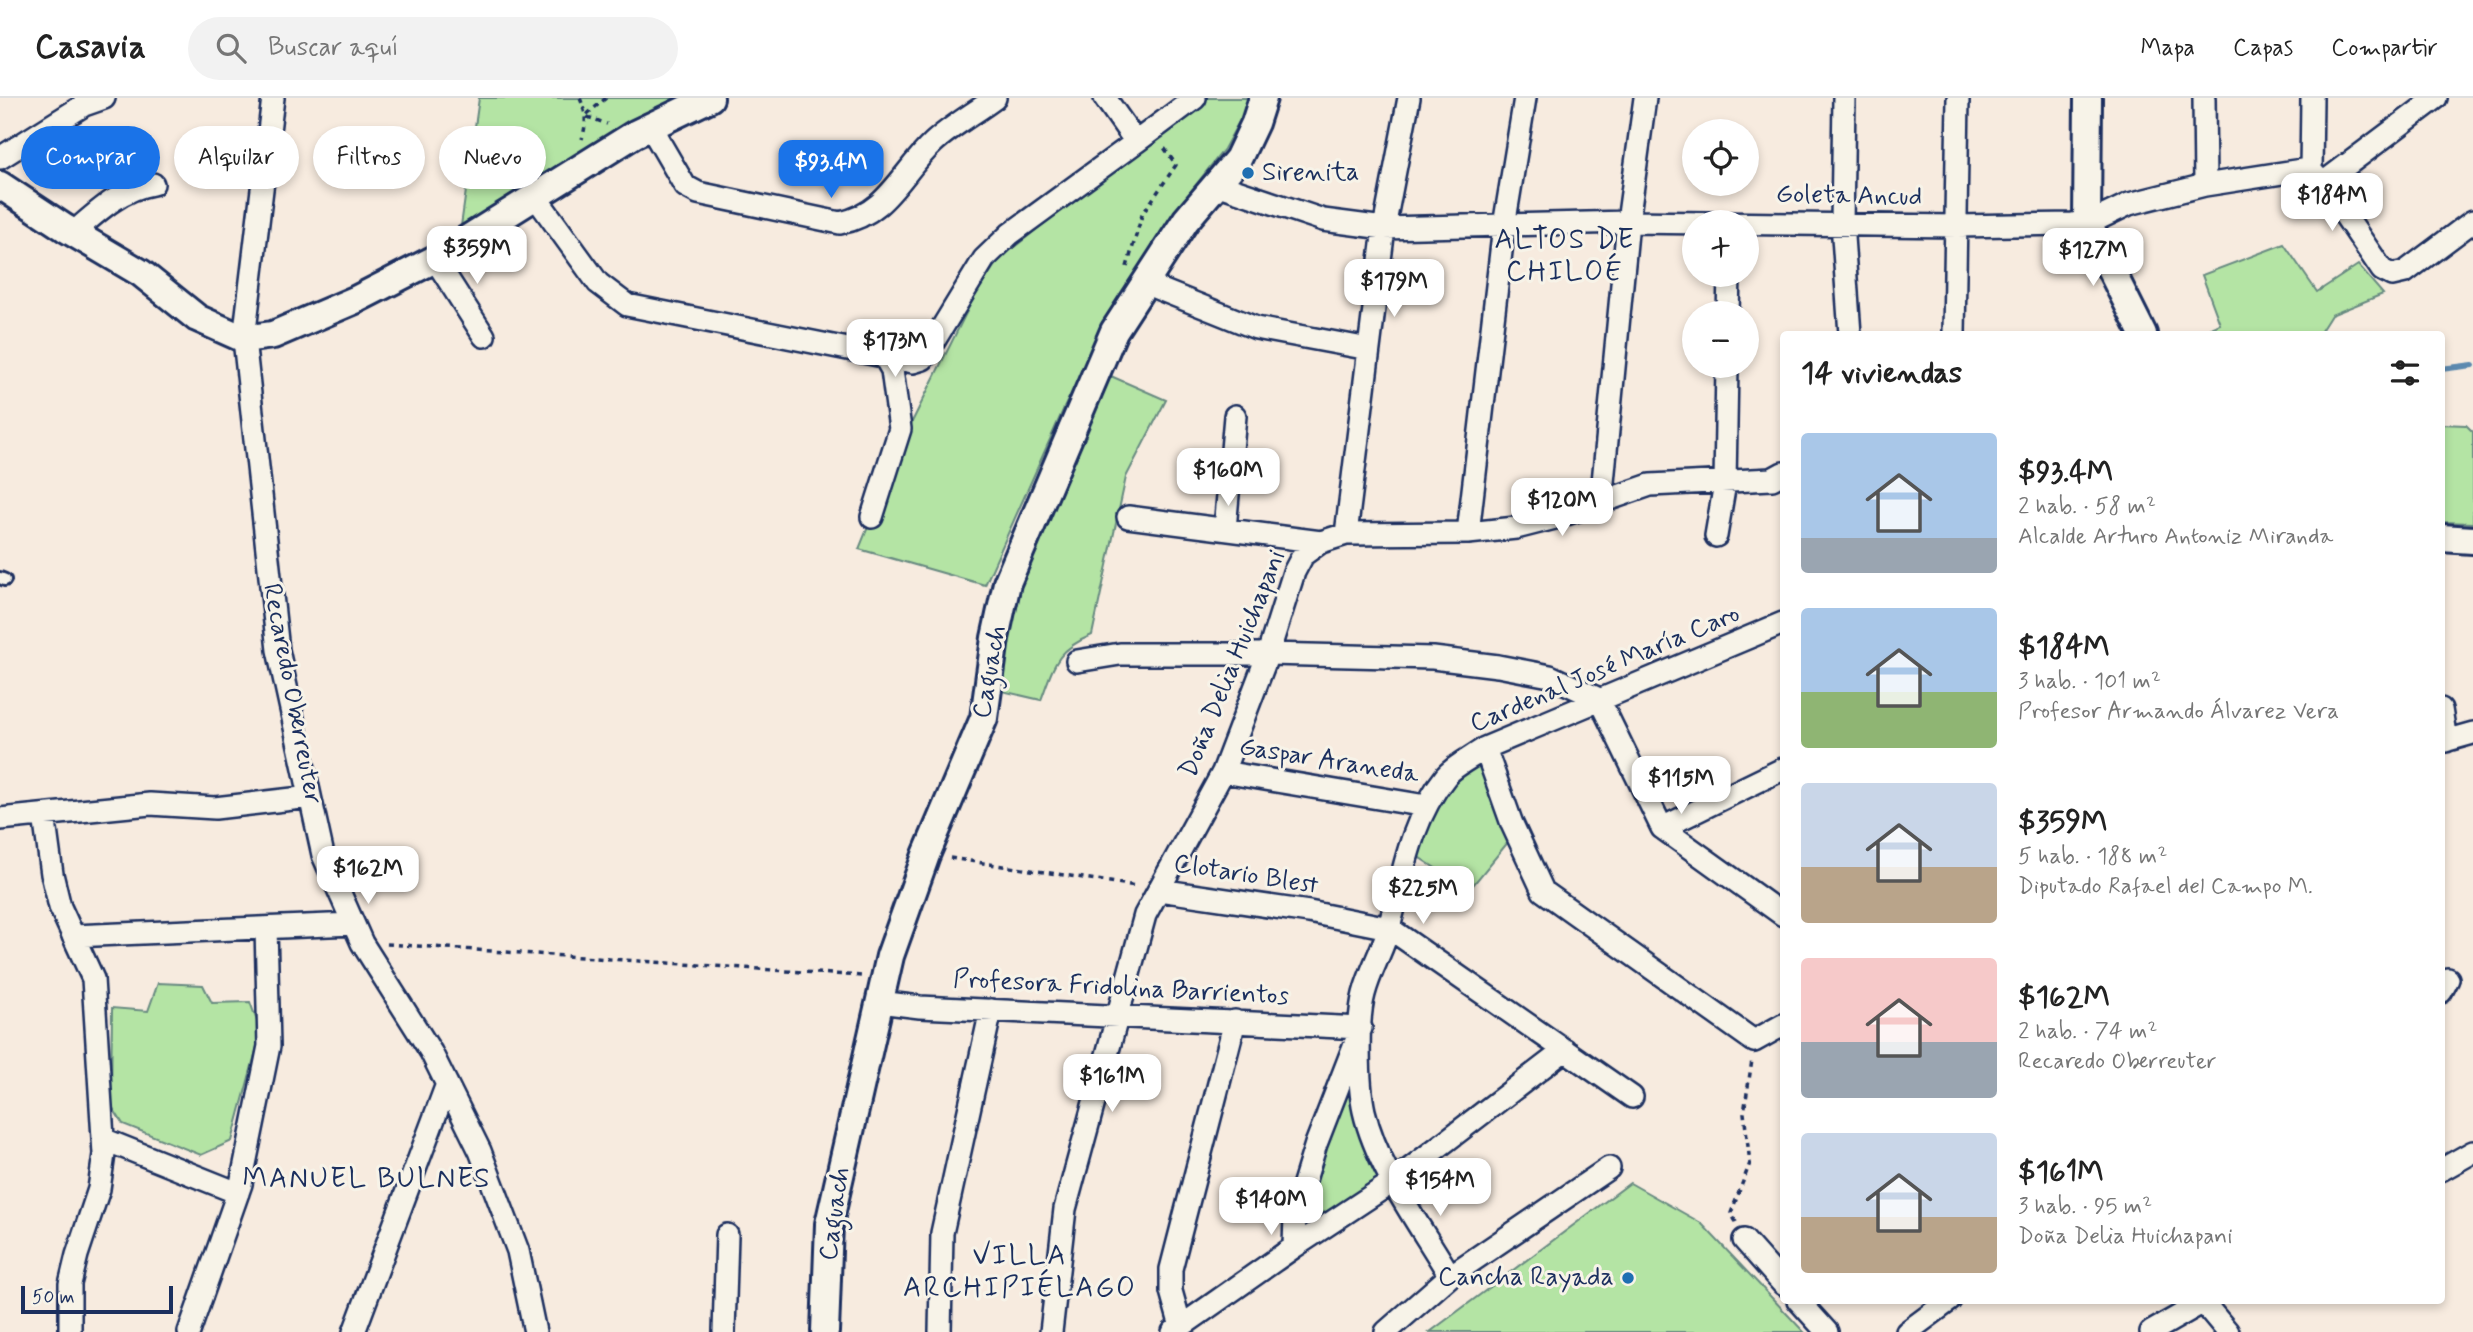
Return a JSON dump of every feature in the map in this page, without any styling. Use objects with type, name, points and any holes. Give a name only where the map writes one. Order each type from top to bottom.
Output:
[{"type":"street","points":[[0,158],[84,105],[104,98]]},
{"type":"street","name":"Recaredo Oberreuter","points":[[272,98],[244,339],[278,650],[323,855],[358,933],[447,1084],[494,1182],[517,1251],[535,1332]]},
{"type":"street","points":[[0,185],[141,273],[197,317],[244,339],[273,335],[355,300],[435,260],[649,126],[710,98]]},
{"type":"street","points":[[649,126],[685,186],[698,193],[840,223],[859,220],[874,211],[934,143],[995,98]]},
{"type":"street","points":[[1105,98],[1145,136]]},
{"type":"street","points":[[535,196],[598,283],[627,305],[914,362],[923,359],[984,259],[1010,234],[1195,98]]},
{"type":"street","name":"Caguach","points":[[825,1332],[829,1224],[890,956],[926,855],[985,718],[995,638],[1007,583],[1114,331],[1186,220],[1238,159],[1263,98]]},
{"type":"street","points":[[1346,534],[1384,228],[1409,98]]},
{"type":"street","points":[[1468,533],[1504,226],[1525,98]]},
{"type":"street","points":[[1601,503],[1628,222],[1645,98]]},
{"type":"street","points":[[1844,98],[1842,223],[1850,331]]},
{"type":"street","points":[[1954,331],[1958,98]]},
{"type":"street","points":[[2088,98],[2087,222],[2142,331]]},
{"type":"street","points":[[2204,98],[2205,185]]},
{"type":"street","points":[[2312,98],[2317,177],[2382,270],[2392,275],[2405,272],[2473,221]]},
{"type":"street","points":[[2317,177],[2436,98]]},
{"type":"street","name":"Goleta Ancud","points":[[1759,222],[1957,226],[2073,224],[2087,222],[2129,204],[2205,185],[2302,170],[2317,177]]},
{"type":"street","name":"Goleta Ancud","points":[[1216,184],[1323,220],[1384,228],[1682,222]]},
{"type":"street","points":[[73,233],[106,205],[132,189]]},
{"type":"street","points":[[435,260],[484,336]]},
{"type":"street","points":[[1144,284],[1256,328],[1369,349]]},
{"type":"street","points":[[872,517],[900,429],[892,370],[884,356]]},
{"type":"street","points":[[1716,536],[1725,483],[1727,378]]},
{"type":"street","points":[[1225,528],[1236,416]]},
{"type":"street","points":[[1128,517],[1321,542],[1346,534],[1468,533],[1516,528],[1601,503],[1650,485],[1725,483],[1772,479],[1780,475]]},
{"type":"street","points":[[2445,538],[2473,540]]},
{"type":"street","name":"Doña Delia Huichapani","points":[[1051,1332],[1066,1209],[1145,915],[1223,772],[1268,654],[1294,572],[1303,555],[1321,542]]},
{"type":"street","name":"Cardenal José María Caro","points":[[1450,1276],[1394,1181],[1371,1134],[1364,1108],[1361,1028],[1364,996],[1389,928],[1405,860],[1426,806],[1448,774],[1485,748],[1780,625]]},
{"type":"street","points":[[1077,661],[1120,654],[1433,658],[1550,676],[1599,699],[1662,828],[1780,913]]},
{"type":"street","points":[[2445,742],[2473,733]]},
{"type":"street","points":[[1485,748],[1512,824],[1543,891],[1754,1041],[1780,1027]]},
{"type":"street","points":[[1662,828],[1780,771]]},
{"type":"street","name":"Gaspar Araneda","points":[[1223,772],[1426,806]]},
{"type":"street","points":[[0,820],[150,804],[215,808],[310,797]]},
{"type":"street","points":[[44,815],[52,874],[60,907],[93,979],[104,1154],[99,1189],[70,1284],[70,1332]]},
{"type":"street","name":"Clotario Blest","points":[[1159,890],[1309,912],[1389,928],[1632,1097]]},
{"type":"street","points":[[73,936],[266,928],[358,933]]},
{"type":"street","points":[[189,1332],[238,1193],[269,1046],[266,928]]},
{"type":"street","name":"Profesora Fridolina Barrientos","points":[[882,990],[991,1010],[1361,1028]]},
{"type":"street","points":[[940,1332],[942,1233],[991,1010]]},
{"type":"street","points":[[1235,1021],[1171,1269],[1171,1291],[1178,1330],[1294,1247],[1394,1181],[1565,1050]]},
{"type":"street","points":[[1294,1247],[1295,1214],[1316,1143],[1361,1028]]},
{"type":"street","points":[[354,1332],[447,1084]]},
{"type":"street","points":[[103,1139],[238,1193]]},
{"type":"street","points":[[2445,1168],[2473,1152]]},
{"type":"street","points":[[1385,1332],[1450,1276],[1609,1168]]},
{"type":"street","points":[[724,1332],[727,1235]]},
{"type":"street","points":[[1744,1240],[1780,1281]]},
{"type":"street","points":[[1802,1304],[1826,1332]]},
{"type":"street","points":[[1907,1332],[1945,1304]]},
{"type":"street","points":[[2151,1332],[2200,1304]]},
{"type":"street","points":[[2207,1304],[2228,1332]]},
{"type":"path","points":[[585,116],[606,98]]},
{"type":"path","points":[[1144,284],[1126,266],[1142,215],[1176,165],[1145,136]]},
{"type":"path","name":"Clotario Blest","points":[[926,855],[1159,890]]},
{"type":"path","points":[[358,933],[882,990]]},
{"type":"path","points":[[1744,1240],[1731,1213],[1750,1164],[1744,1113],[1754,1041]]},
{"type":"green space","points":[[479,98],[693,98],[640,121],[546,176],[546,126],[475,126]]},
{"type":"green space","points":[[1203,98],[1249,98],[1247,107],[1224,149],[1176,210],[1097,340],[985,585],[859,549],[904,438],[974,297],[999,259]]},
{"type":"green space","points":[[466,189],[524,189],[461,226]]},
{"type":"green space","points":[[2284,244],[2317,292],[2358,265],[2383,294],[2331,315],[2321,331],[2205,331],[2220,324],[2202,275]]},
{"type":"green space","points":[[1097,370],[1166,400],[1126,477],[1092,635],[1063,653],[1049,677],[1041,700],[989,688],[995,638]]},
{"type":"green space","points":[[2445,424],[2466,425],[2473,432],[2473,523],[2445,522]]},
{"type":"green space","points":[[1480,763],[1509,841],[1469,890],[1417,856],[1434,810],[1455,781]]},
{"type":"green space","points":[[158,983],[203,985],[212,1003],[250,1002],[261,1032],[232,1141],[201,1155],[123,1124],[111,1105],[112,1008],[148,1011]]},
{"type":"green space","points":[[1352,1080],[1381,1177],[1305,1228],[1305,1216],[1326,1147]]},
{"type":"green space","name":"Cancha Rayada","points":[[1630,1183],[1701,1223],[1804,1332],[1430,1332]]},
{"type":"waterway","points":[[2445,368],[2473,365]]},
{"type":"place","name":"Sirenita","points":[[1248,173]]},
{"type":"place","name":"Cancha Rayada","points":[[1628,1278]]},
{"type":"district","name":"ALTOS DE CHILOÉ","points":[[1565,256]]},
{"type":"district","name":"MANUEL BULNES","points":[[367,1179]]},
{"type":"district","name":"VILLA ARCHIPIÉLAGO","points":[[1020,1272]]}]
